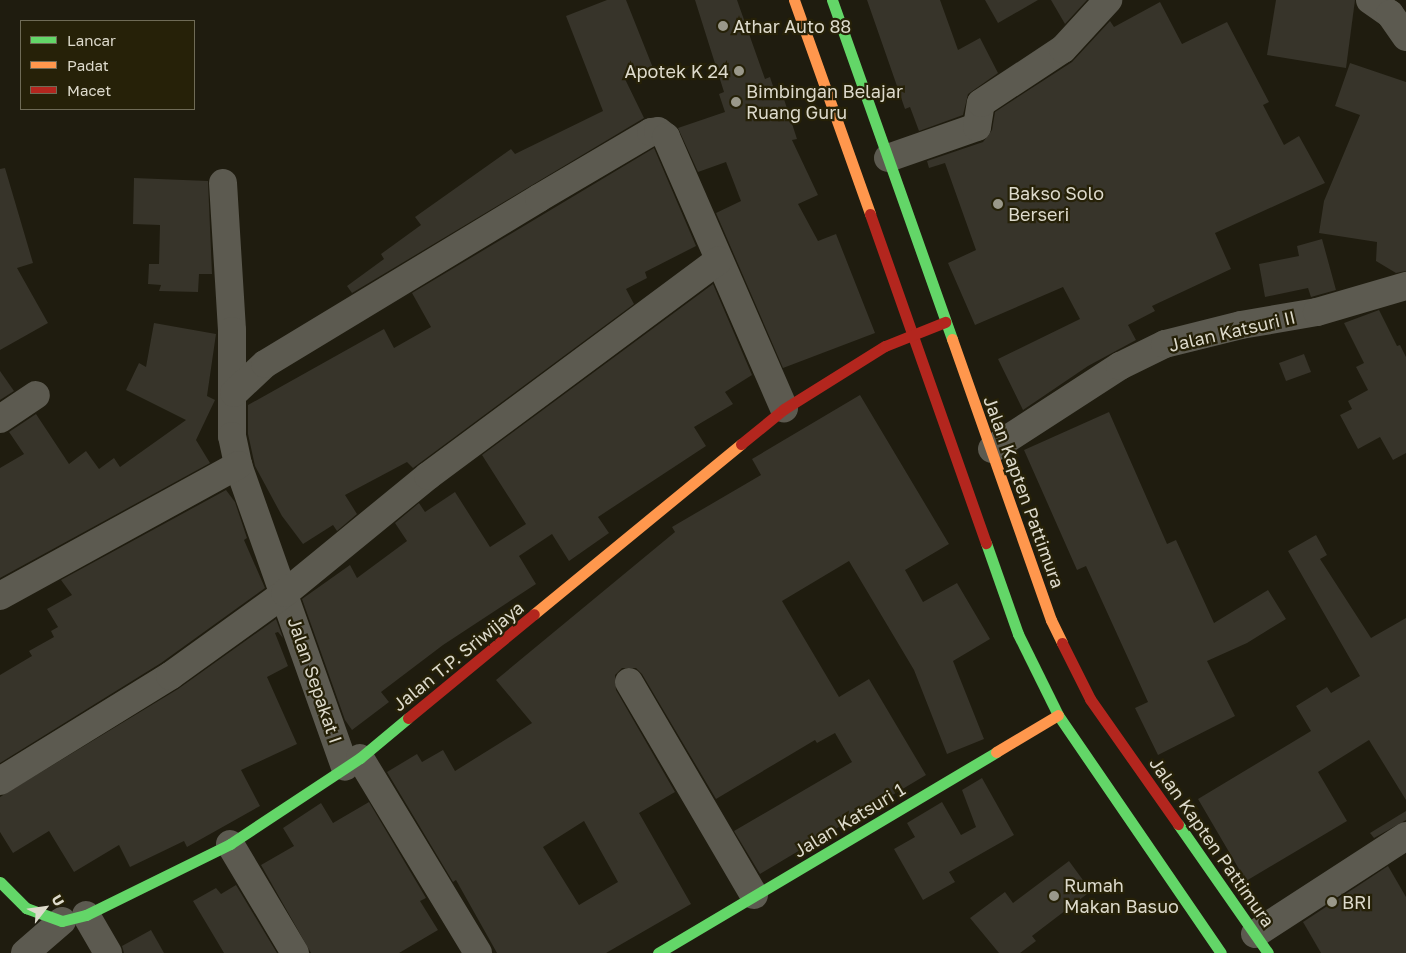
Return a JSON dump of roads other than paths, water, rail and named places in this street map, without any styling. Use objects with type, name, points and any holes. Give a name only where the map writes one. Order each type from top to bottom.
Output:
[{"type":"main road","points":[[794,0],[910,334],[1018,634],[1058,715],[1221,953]]},
{"type":"main road","name":"Jalan Kapten Pattimura","points":[[832,0],[1051,620],[1090,699],[1261,943]]},
{"type":"main road","name":"Jalan T.P. Sriwijaya","points":[[74,918],[230,844],[352,762],[784,409],[884,346],[910,334],[945,322]]},
{"type":"main road","name":"Jalan Katsuri 1","points":[[658,953],[1058,715]]},
{"type":"main road","points":[[0,882],[26,908],[74,918]]},
{"type":"street","points":[[888,158],[977,126],[981,103],[1063,49],[1108,0]]},
{"type":"street","points":[[1370,0],[1390,14],[1406,37]]},
{"type":"street","points":[[234,393],[266,364],[651,132],[658,131],[666,137],[784,409]]},
{"type":"street","name":"Jalan Sepakat I","points":[[223,183],[234,393],[230,409],[238,465],[285,593],[352,762],[478,953]]},
{"type":"street","points":[[0,781],[170,676],[285,593],[428,476],[719,260]]},
{"type":"street","name":"Jalan Katsuri II","points":[[992,449],[1120,366],[1165,344],[1241,325],[1317,312],[1406,286]]},
{"type":"street","points":[[0,419],[36,395]]},
{"type":"street","points":[[0,596],[238,465]]},
{"type":"street","points":[[629,682],[754,896]]},
{"type":"street","points":[[1261,943],[1406,836]]},
{"type":"street","points":[[230,844],[295,953]]},
{"type":"street","points":[[25,953],[74,918],[108,953]]},
{"type":"place","name":"Athar Auto 88","points":[[723,26]]},
{"type":"place","name":"Apotek K 24","points":[[739,71]]},
{"type":"place","name":"Bimbingan Belajar Ruang Guru","points":[[736,102]]},
{"type":"place","name":"Bakso Solo Berseri","points":[[998,204]]},
{"type":"place","name":"Rumah Makan Basuo","points":[[1054,896]]},
{"type":"place","name":"BRI","points":[[1332,902]]}]
